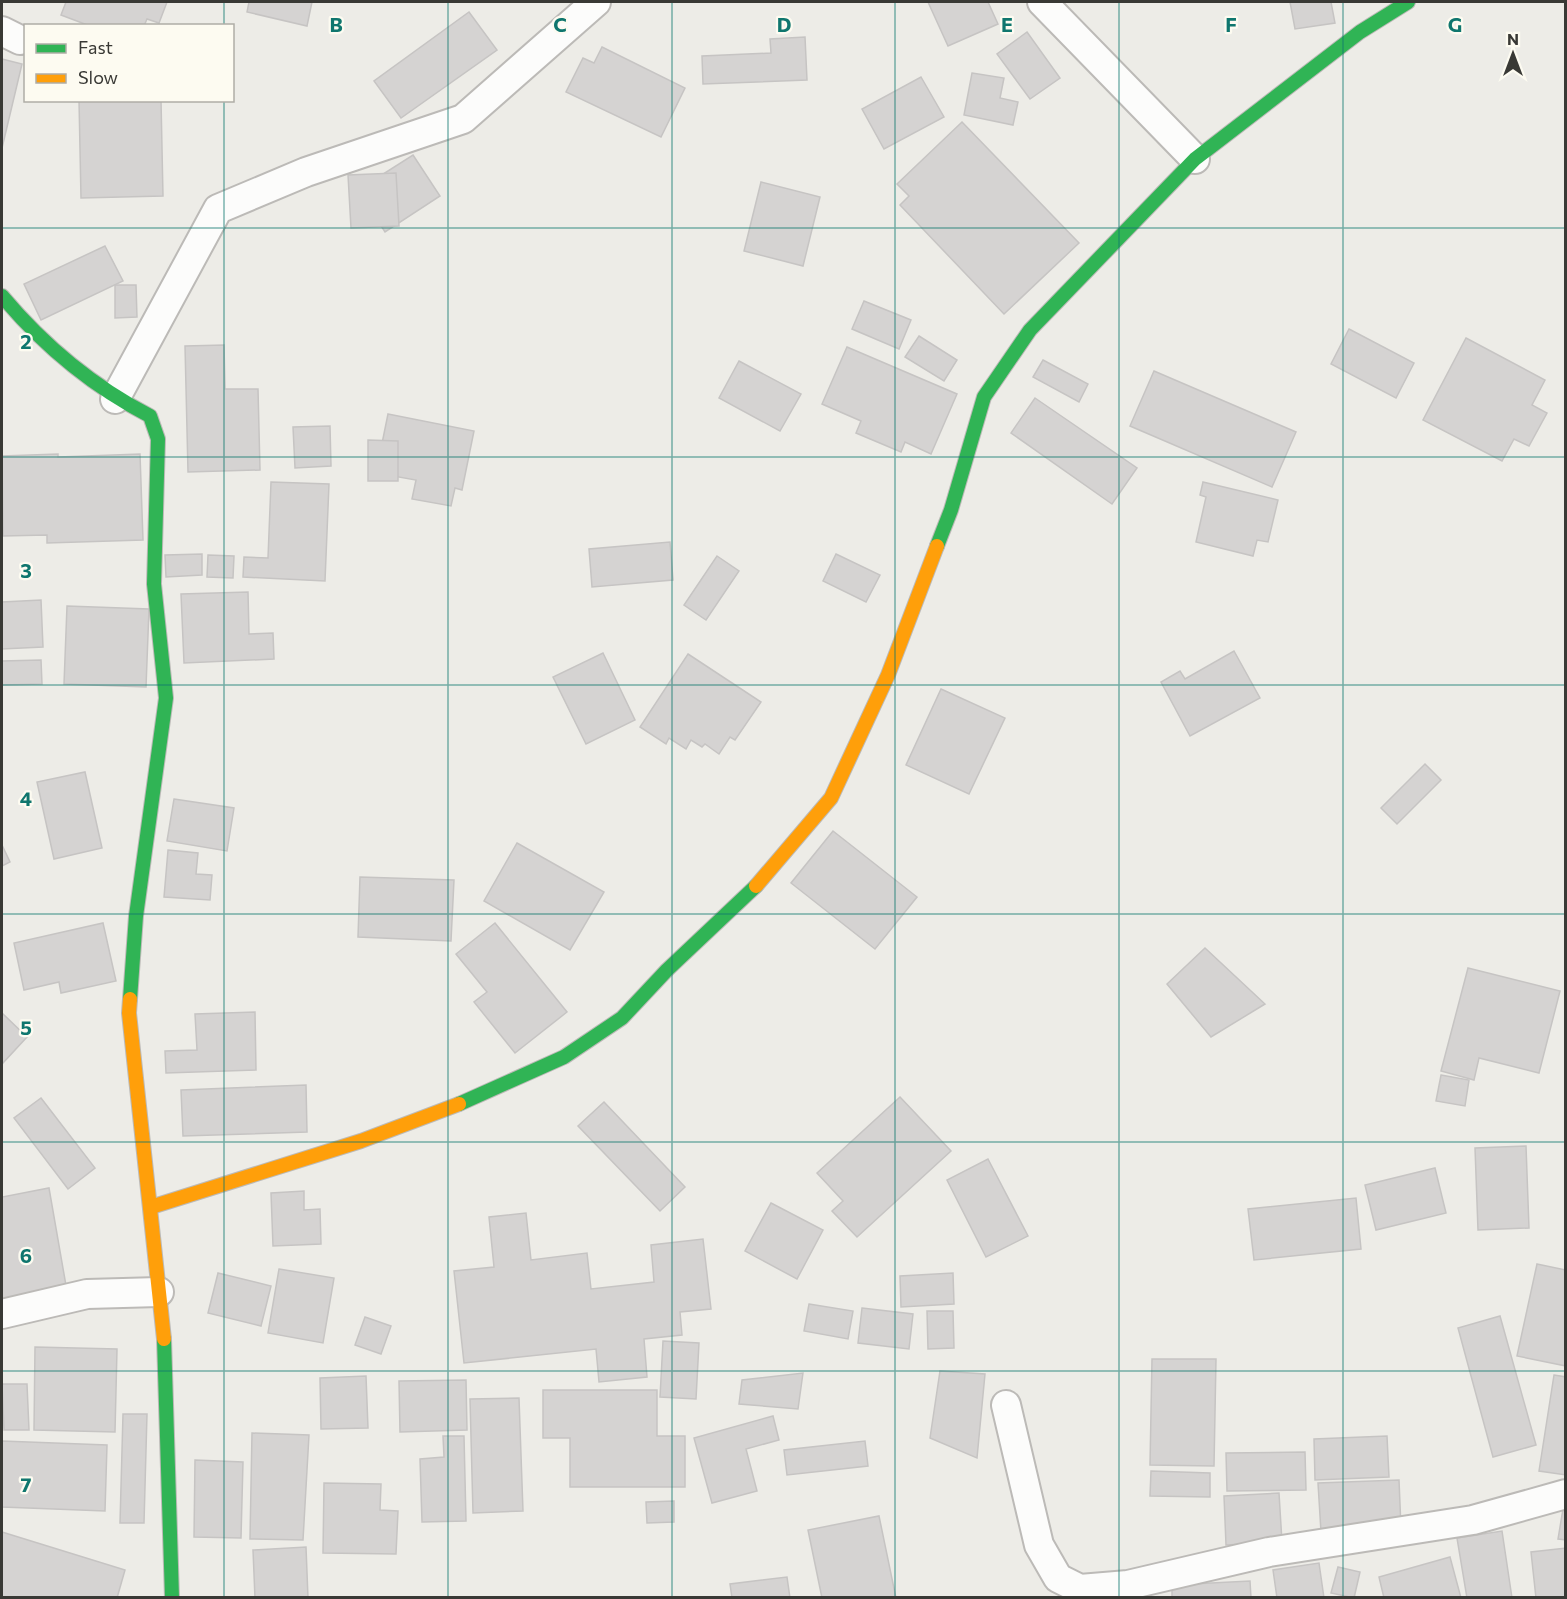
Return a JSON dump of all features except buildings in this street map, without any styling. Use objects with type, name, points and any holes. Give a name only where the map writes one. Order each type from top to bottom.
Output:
[{"type":"street","points":[[115,399],[218,209],[306,172],[463,119],[596,2]]},
{"type":"street","points":[[1042,2],[1195,159]]},
{"type":"street","points":[[151,1207],[361,1141],[483,1095],[564,1057],[622,1018],[667,970],[764,878],[831,798],[883,686],[951,510],[984,397],[1030,330],[1195,159],[1360,32],[1408,2]]},
{"type":"street","points":[[2,296],[17,316],[115,399],[150,416],[159,439],[154,584],[166,698],[136,916],[129,1013],[164,1344],[172,1598]]},
{"type":"street","points":[[2,1314],[87,1294],[159,1292]]},
{"type":"street","points":[[1006,1405],[1039,1545],[1058,1578],[1080,1589],[1128,1585],[1269,1552],[1473,1520],[1566,1494]]},
{"type":"traffic: fast","points":[[937,546],[951,510],[984,397],[1030,330],[1195,159],[1360,32],[1408,2]]},
{"type":"traffic: fast","points":[[2,296],[35,332],[70,364],[108,392],[150,416],[158,439],[154,584],[166,698],[136,916],[130,999]]},
{"type":"traffic: fast","points":[[459,1104],[564,1057],[622,1018],[667,970],[756,886]]},
{"type":"traffic: fast","points":[[164,1339],[172,1598]]},
{"type":"traffic: slow","points":[[756,886],[831,798],[888,675],[937,546]]},
{"type":"traffic: slow","points":[[130,999],[129,1013],[164,1339]]},
{"type":"traffic: slow","points":[[151,1207],[361,1141],[459,1104]]}]
